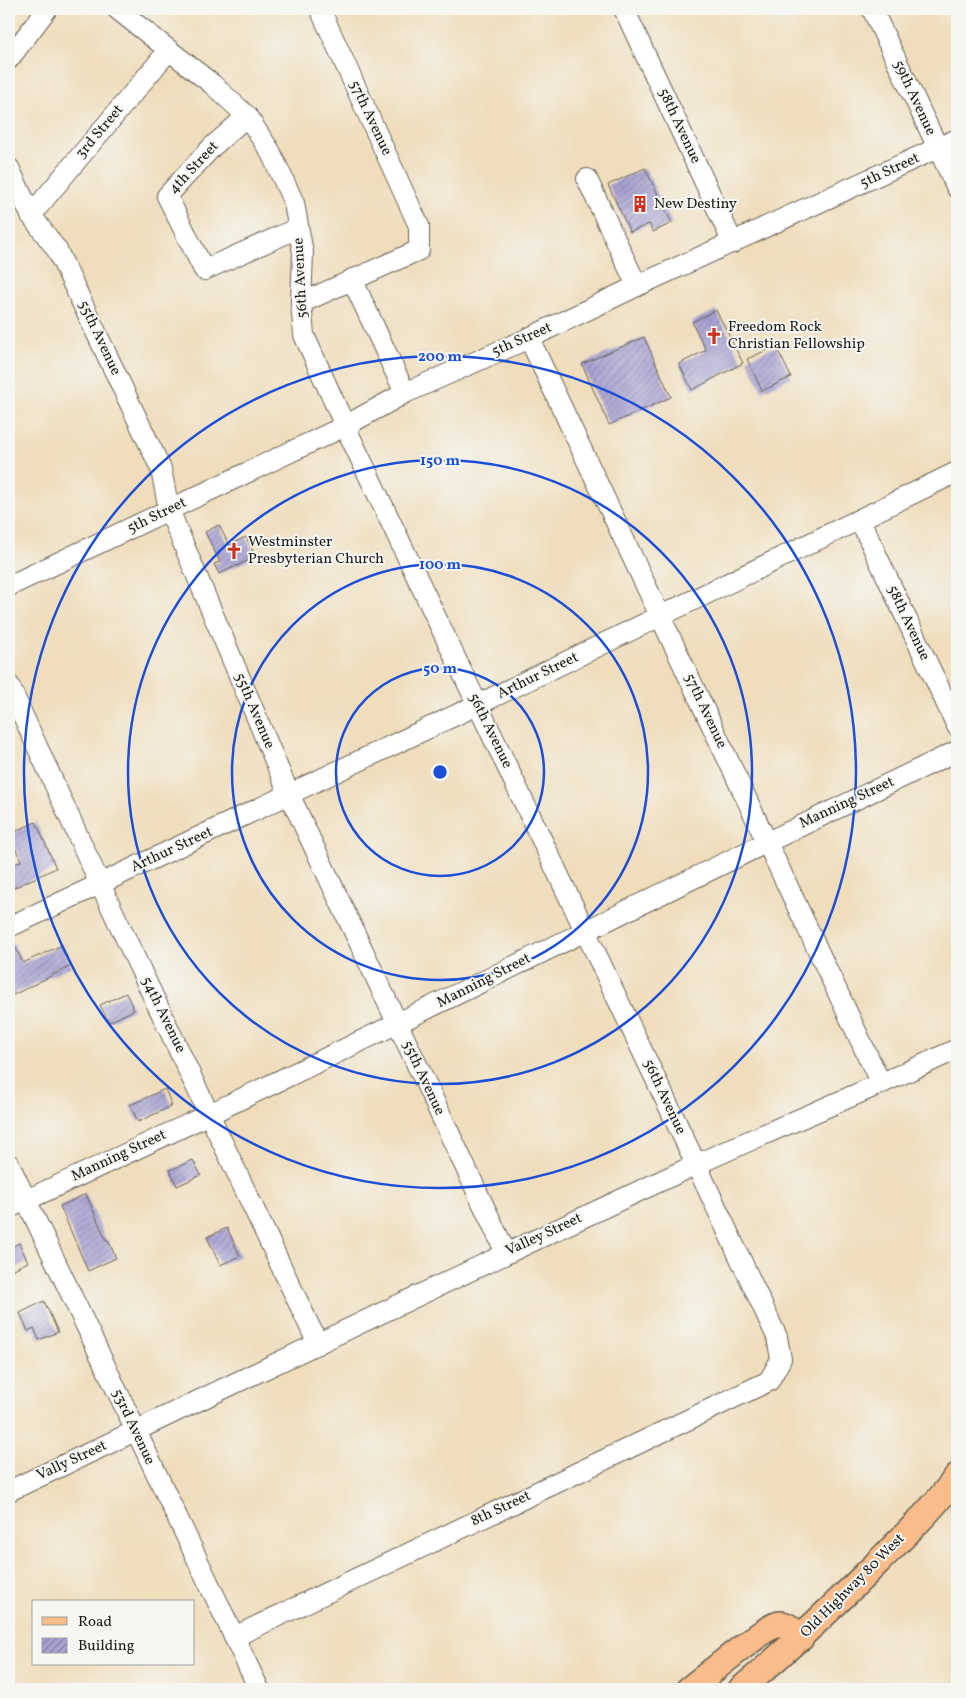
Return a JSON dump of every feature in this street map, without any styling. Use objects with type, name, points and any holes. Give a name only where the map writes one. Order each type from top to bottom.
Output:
[{"type":"main road","name":"Old Highway 80 West","points":[[741,1689],[801,1638],[924,1515],[957,1476]]},
{"type":"main road","points":[[689,1689],[774,1624],[782,1623],[801,1638]]},
{"type":"main road","points":[[727,1689],[781,1656]]},
{"type":"street","points":[[9,59],[48,9]]},
{"type":"street","name":"57th Avenue","points":[[320,9],[419,226],[419,250],[352,279]]},
{"type":"street","name":"58th Avenue","points":[[624,9],[733,243]]},
{"type":"street","name":"59th Avenue","points":[[872,9],[957,188]]},
{"type":"street","name":"56th Avenue","points":[[121,10],[212,84],[247,116],[270,151],[294,203],[302,253],[301,303],[304,335],[345,426],[777,1337],[782,1359],[769,1381]]},
{"type":"street","name":"3rd Street","points":[[31,214],[169,50]]},
{"type":"street","name":"4th Street","points":[[247,116],[212,147],[167,196],[204,270],[298,228]]},
{"type":"street","name":"5th Street","points":[[9,586],[345,426],[405,393],[529,338],[637,286],[957,140]]},
{"type":"street","name":"55th Avenue","points":[[9,168],[31,214],[57,250],[161,469],[168,510],[289,794],[506,1253]]},
{"type":"street","points":[[587,179],[637,286]]},
{"type":"street","points":[[301,303],[352,279],[405,393]]},
{"type":"street","name":"57th Avenue","points":[[529,338],[881,1084]]},
{"type":"street","name":"Arthur Street","points":[[9,927],[477,705],[957,472]]},
{"type":"street","name":"58th Avenue","points":[[860,520],[957,726]]},
{"type":"street","name":"54th Avenue","points":[[9,685],[100,884],[318,1344]]},
{"type":"street","name":"Manning Street","points":[[17,1204],[398,1024],[767,841],[957,751]]},
{"type":"street","name":"Valley Street","points":[[135,1431],[696,1164],[957,1049]]},
{"type":"street","name":"53rd Avenue","points":[[9,1164],[17,1204],[135,1431],[259,1689]]},
{"type":"street","name":"8th Street","points":[[234,1636],[769,1381]]},
{"type":"street","name":"Vally Street","points":[[9,1491],[135,1431]]},
{"type":"building","name":"New Destiny","points":[[645,168],[672,223],[653,232],[649,224],[630,232],[608,185]]},
{"type":"building","name":"Freedom Rock Christian Fellowship","points":[[716,310],[743,363],[692,390],[679,364],[706,350],[692,322]]},
{"type":"building","points":[[644,337],[671,397],[609,425],[582,364]]},
{"type":"building","points":[[776,346],[791,377],[762,391],[747,359]]},
{"type":"building","name":"Westminster Presbyterian Church","points":[[219,525],[229,545],[246,537],[256,557],[219,574],[214,564],[220,562],[205,532]]},
{"type":"building","points":[[36,822],[56,868],[9,890],[9,867],[21,861],[9,834]]},
{"type":"building","points":[[11,938],[23,963],[62,945],[71,966],[9,997],[9,939]]},
{"type":"building","points":[[126,993],[134,1010],[109,1022],[100,1005]]},
{"type":"building","points":[[165,1089],[172,1106],[138,1122],[130,1105]]},
{"type":"building","points":[[193,1160],[201,1175],[177,1186],[170,1170]]},
{"type":"building","points":[[86,1194],[116,1258],[88,1271],[60,1206]]},
{"type":"building","points":[[227,1228],[240,1256],[220,1265],[207,1237]]},
{"type":"building","points":[[19,1243],[28,1262],[9,1271],[9,1248]]},
{"type":"building","points":[[44,1301],[58,1332],[39,1340],[34,1328],[28,1331],[20,1313]]},
{"type":"place","name":"New Destiny","points":[[640,204]]},
{"type":"place","name":"Freedom Rock Christian Fellowship","points":[[714,336]]},
{"type":"place","name":"Westminster Presbyterian Church","points":[[234,551]]}]
